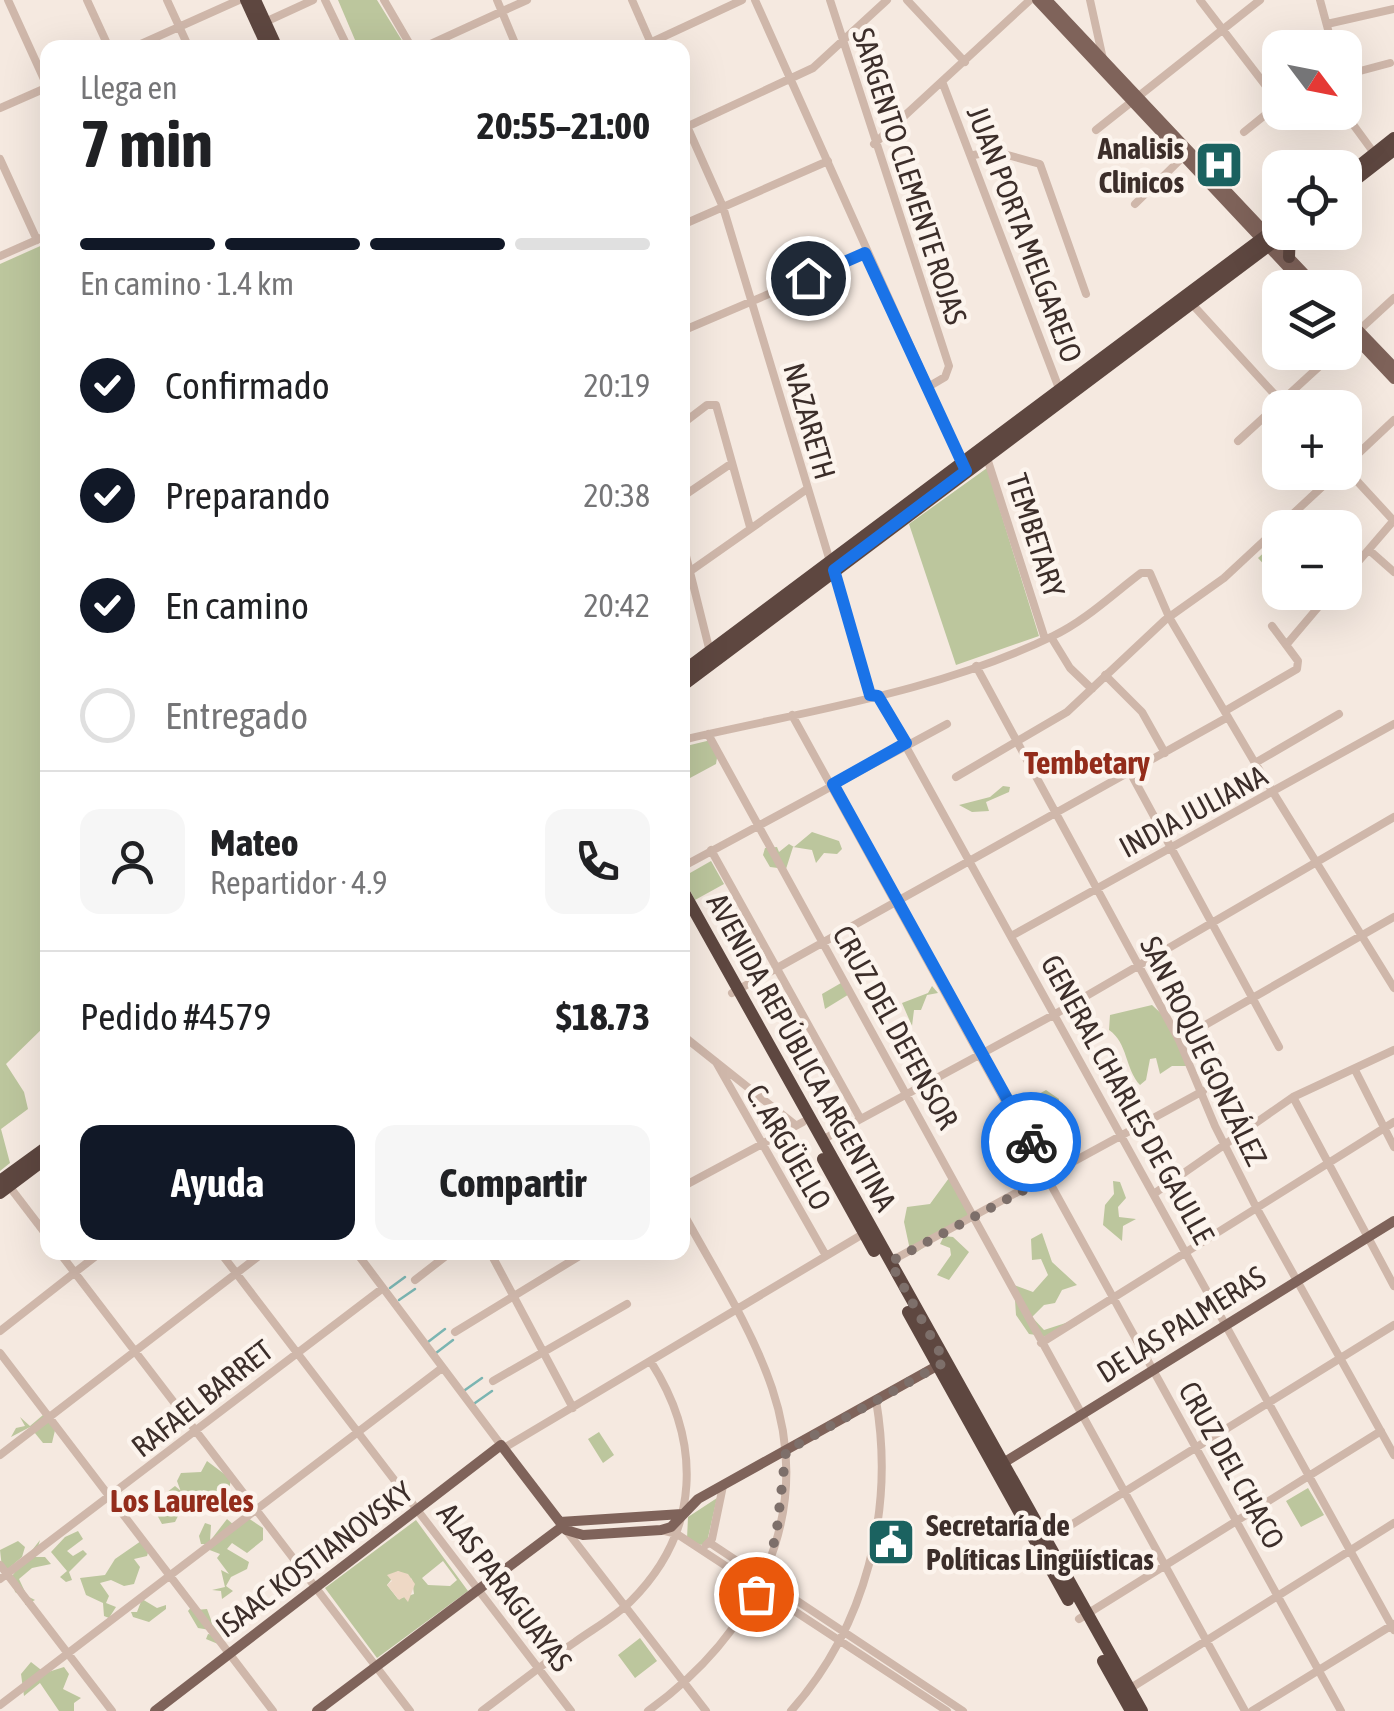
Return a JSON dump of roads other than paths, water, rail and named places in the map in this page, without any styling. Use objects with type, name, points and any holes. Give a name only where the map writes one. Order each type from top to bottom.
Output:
[{"type":"highway","points":[[242,0],[272,40]]},
{"type":"highway","points":[[256,0],[266,40]]},
{"type":"highway","points":[[1362,175],[1387,156],[1394,138]]},
{"type":"highway","points":[[1362,168],[1387,156]]},
{"type":"highway","points":[[690,666],[1262,245]]},
{"type":"highway","points":[[1111,356],[1192,304],[1262,246]]},
{"type":"highway","points":[[1289,250],[1289,257]]},
{"type":"highway","points":[[690,680],[831,566]]},
{"type":"highway","name":"AVENIDA REPÚBLICA ARGENTINA","points":[[690,904],[798,1122],[890,1262],[941,1363],[972,1410],[998,1466]]},
{"type":"highway","name":"AVENIDA REPÚBLICA ARGENTINA","points":[[690,915],[822,1140],[868,1231],[1041,1543],[1126,1691],[1142,1711]]},
{"type":"highway","points":[[798,1122],[822,1140]]},
{"type":"highway","points":[[3,1185],[40,1153]]},
{"type":"highway","points":[[3,1185],[40,1162]]},
{"type":"highway","name":"AVENIDA REPÚBLICA ARGENTINA","points":[[1126,1691],[1132,1711]]},
{"type":"main road","points":[[1034,0],[1100,63],[1262,235]]},
{"type":"main road","points":[[1046,0],[1100,63]]},
{"type":"main road","points":[[1275,250],[1292,270]]},
{"type":"main road","points":[[1280,250],[1301,270]]},
{"type":"main road","points":[[1362,343],[1394,367]]},
{"type":"main road","points":[[1362,346],[1394,379]]},
{"type":"main road","name":"DE LAS PALMERAS","points":[[998,1466],[1394,1221]]},
{"type":"main road","points":[[502,1447],[563,1526],[583,1535],[661,1530],[670,1528],[682,1514],[723,1486],[941,1363]]},
{"type":"main road","name":"ISAAC KOSTIANOVSKY","points":[[155,1711],[502,1447]]},
{"type":"main road","points":[[317,1711],[563,1526],[682,1514]]},
{"type":"street","points":[[8,0],[40,71]]},
{"type":"street","points":[[87,0],[105,40]]},
{"type":"street","points":[[167,0],[186,40]]},
{"type":"street","points":[[150,40],[242,0]]},
{"type":"street","points":[[262,24],[313,0]]},
{"type":"street","points":[[325,0],[344,40]]},
{"type":"street","points":[[384,0],[407,40]]},
{"type":"street","points":[[497,0],[515,40]]},
{"type":"street","points":[[439,40],[527,0]]},
{"type":"street","points":[[632,0],[650,40]]},
{"type":"street","points":[[662,40],[742,0]]},
{"type":"street","points":[[755,0],[865,253],[964,466]]},
{"type":"street","name":"SARGENTO CLEMENTE ROJAS","points":[[830,0],[949,366],[947,375],[928,387]]},
{"type":"street","points":[[690,125],[790,80],[842,44],[887,0]]},
{"type":"street","points":[[906,0],[965,62]]},
{"type":"street","points":[[874,144],[1034,0]]},
{"type":"street","points":[[1090,0],[1100,63]]},
{"type":"street","points":[[1200,0],[1262,80]]},
{"type":"street","points":[[1096,130],[1260,0]]},
{"type":"street","points":[[1320,0],[1328,30]]},
{"type":"street","points":[[1326,24],[1394,9]]},
{"type":"street","points":[[1362,71],[1390,63]]},
{"type":"street","name":"JUAN PORTA MELGAREJO","points":[[943,84],[974,155],[1061,394]]},
{"type":"street","points":[[0,108],[40,90]]},
{"type":"street","points":[[1244,132],[1262,118]]},
{"type":"street","points":[[1359,130],[1387,156]]},
{"type":"street","name":"NAZARETH","points":[[690,138],[723,207],[831,566]]},
{"type":"street","points":[[974,155],[993,152],[1040,164],[1086,294]]},
{"type":"street","points":[[1135,204],[1186,154]]},
{"type":"street","points":[[0,158],[36,240]]},
{"type":"street","points":[[690,222],[828,161]]},
{"type":"street","points":[[0,256],[40,238]]},
{"type":"street","points":[[690,324],[865,253]]},
{"type":"street","points":[[1362,324],[1394,298]]},
{"type":"street","points":[[1192,304],[1271,390]]},
{"type":"street","points":[[1299,390],[1318,370]]},
{"type":"street","points":[[690,418],[707,405],[716,405],[750,527]]},
{"type":"street","points":[[1362,451],[1394,420]]},
{"type":"street","points":[[1238,442],[1262,423]]},
{"type":"street","name":"TEMBETARY","points":[[985,450],[1048,638],[1092,689]]},
{"type":"street","points":[[690,492],[732,463]]},
{"type":"street","points":[[1362,485],[1394,520],[1362,558]]},
{"type":"street","points":[[690,571],[807,489]]},
{"type":"street","points":[[956,777],[1068,712],[1170,616],[1210,590],[1318,490]]},
{"type":"street","points":[[1369,550],[1394,572]]},
{"type":"street","name":"GENERAL CHARLES DE GAULLE","points":[[831,566],[875,696],[906,743],[1057,1013],[1393,1626]]},
{"type":"street","points":[[690,738],[875,696],[976,666],[1048,638],[1140,572],[1150,573],[1170,616],[1255,763],[1394,988]]},
{"type":"street","points":[[690,587],[710,652]]},
{"type":"street","points":[[1287,644],[1316,610]]},
{"type":"street","points":[[735,991],[1166,753],[1298,670],[1298,660],[1272,626]]},
{"type":"street","name":"SAN ROQUE GONZÁLEZ","points":[[976,666],[1179,1040],[1256,1207],[1394,1455]]},
{"type":"street","points":[[1105,675],[1142,712],[1166,753]]},
{"type":"street","points":[[1255,763],[1339,714]]},
{"type":"street","name":"CRUZ DEL CHACO","points":[[792,715],[1050,1176],[1195,1448],[1342,1711]]},
{"type":"street","points":[[690,862],[947,724]]},
{"type":"street","name":"INDIA JULIANA","points":[[1013,935],[1394,724]]},
{"type":"street","name":"CRUZ DEL DEFENSOR","points":[[708,734],[907,1092],[1163,1567],[1249,1711]]},
{"type":"street","points":[[1130,772],[1279,1048]]},
{"type":"street","points":[[822,1140],[1057,1013],[1394,818]]},
{"type":"street","points":[[711,850],[860,1118]]},
{"type":"street","points":[[1179,1040],[1394,917]]},
{"type":"street","points":[[690,1041],[798,1122],[690,1183]]},
{"type":"street","points":[[1155,1194],[1223,1142],[1293,1097],[1394,1050]]},
{"type":"street","name":"C. ARGÜELLO","points":[[716,1062],[825,1254]]},
{"type":"street","points":[[1356,1070],[1394,1147]]},
{"type":"street","points":[[890,1262],[1203,1090]]},
{"type":"street","points":[[1293,1097],[1394,1286]]},
{"type":"street","points":[[1041,1342],[1394,1122]]},
{"type":"street","points":[[3,1185],[40,1229]]},
{"type":"street","points":[[648,1711],[684,1685],[733,1633],[764,1578],[784,1496],[786,1451],[769,1379],[690,1226]]},
{"type":"street","points":[[362,1260],[502,1447],[574,1408],[868,1231]]},
{"type":"street","points":[[64,1260],[410,1711]]},
{"type":"street","points":[[0,1330],[91,1260]]},
{"type":"street","name":"ALAS PARAGUAYAS","points":[[226,1260],[571,1711]]},
{"type":"street","points":[[0,1455],[254,1260]]},
{"type":"street","points":[[415,1280],[441,1260]]},
{"type":"street","points":[[494,1260],[574,1408]]},
{"type":"street","points":[[564,1260],[566,1264]]},
{"type":"street","points":[[455,1332],[573,1260]]},
{"type":"street","name":"RAFAEL BARRET","points":[[4,1576],[382,1288]]},
{"type":"street","points":[[493,1381],[627,1304]]},
{"type":"street","points":[[1041,1543],[1394,1325]]},
{"type":"street","points":[[0,1353],[274,1711]]},
{"type":"street","points":[[482,1711],[625,1606],[654,1572],[676,1534],[682,1514],[686,1462],[680,1416],[651,1362]]},
{"type":"street","points":[[0,1706],[442,1368]]},
{"type":"street","points":[[794,1710],[846,1630],[866,1582],[878,1526],[883,1463],[876,1400]]},
{"type":"street","points":[[1083,1617],[1381,1431]]},
{"type":"street","points":[[710,1543],[723,1486]]},
{"type":"street","points":[[1126,1691],[1394,1523]]},
{"type":"street","points":[[563,1526],[706,1711]]},
{"type":"street","points":[[661,1530],[676,1534],[947,1708],[963,1711]]},
{"type":"street","points":[[710,1543],[846,1630],[947,1708]]},
{"type":"street","points":[[698,1549],[710,1543]]},
{"type":"street","points":[[0,1565],[4,1576],[112,1711]]},
{"type":"street","points":[[1249,1711],[1393,1626]]},
{"type":"waterway","points":[[390,1288],[405,1277]]},
{"type":"waterway","points":[[399,1300],[415,1289]]},
{"type":"waterway","points":[[428,1342],[445,1329]]},
{"type":"waterway","points":[[436,1353],[453,1340]]},
{"type":"waterway","points":[[465,1390],[482,1378]]},
{"type":"waterway","points":[[475,1403],[492,1391]]},
{"type":"place","name":"Analisis Clinicos","points":[[1219,165]]},
{"type":"place","name":"Secretaría de Políticas Lingüísticas","points":[[891,1542]]},
{"type":"district","name":"Tembetary","points":[[1087,762]]},
{"type":"district","name":"Los Laureles","points":[[182,1500]]}]
